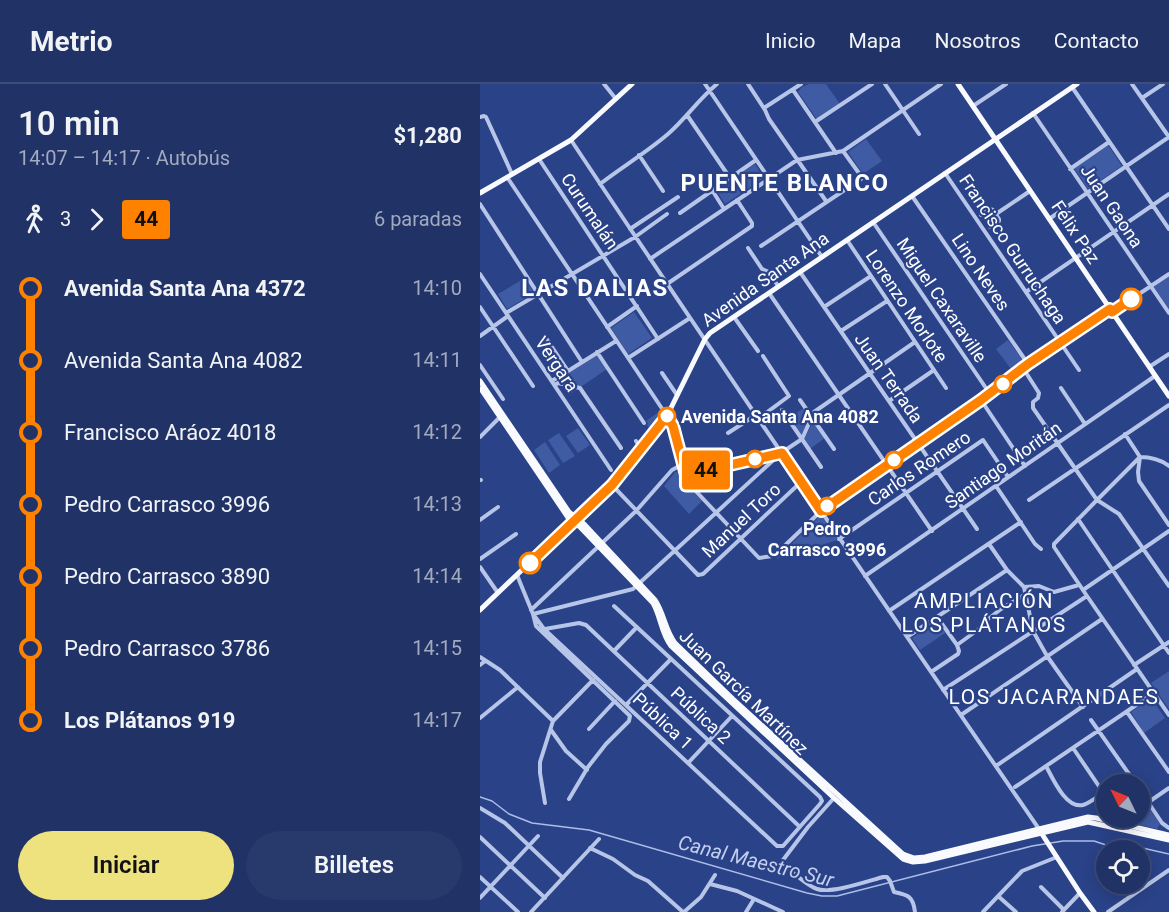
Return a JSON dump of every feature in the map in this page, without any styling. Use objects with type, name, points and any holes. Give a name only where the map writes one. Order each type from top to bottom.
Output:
[{"type":"main road","points":[[480,193],[571,140],[632,84]]},
{"type":"main road","name":"Félix Paz","points":[[958,84],[1169,396]]},
{"type":"main road","name":"Avenida Santa Ana","points":[[480,610],[612,485],[667,416],[710,333],[1075,86]]},
{"type":"main road","name":"Juan García Martínez","points":[[480,381],[580,527],[658,604],[669,634],[679,647],[903,854],[914,858],[925,857],[1040,832]]},
{"type":"main road","name":"Juan García Martínez","points":[[480,388],[567,517],[575,520]]},
{"type":"main road","name":"Juan García Martínez","points":[[639,585],[655,607],[664,634],[671,646],[898,855],[910,862],[925,861],[1040,832]]},
{"type":"main road","points":[[1094,912],[1040,832],[1088,822],[1169,838]]},
{"type":"street","points":[[604,84],[616,99]]},
{"type":"street","points":[[705,84],[822,257]]},
{"type":"street","points":[[600,184],[663,138],[717,84]]},
{"type":"street","points":[[748,84],[769,119],[826,201]]},
{"type":"street","points":[[764,108],[800,84]]},
{"type":"street","points":[[815,122],[872,84]]},
{"type":"street","points":[[885,84],[919,134]]},
{"type":"street","points":[[650,259],[797,160],[843,151],[941,84]]},
{"type":"street","points":[[973,106],[1006,84]]},
{"type":"street","points":[[1049,219],[1169,137],[1132,84]]},
{"type":"street","points":[[1142,98],[1163,84]]},
{"type":"street","points":[[1075,86],[1169,229]]},
{"type":"street","points":[[793,90],[836,153]]},
{"type":"street","name":"Juan Gaona","points":[[1032,113],[1169,314]]},
{"type":"street","points":[[687,115],[730,178]]},
{"type":"street","points":[[482,116],[510,175],[570,273],[673,426],[690,485],[758,558],[776,554],[821,511],[990,394],[1060,342],[1169,274]]},
{"type":"street","points":[[571,140],[1040,832]]},
{"type":"street","points":[[1070,169],[1110,141]]},
{"type":"street","points":[[760,246],[861,179],[843,151]]},
{"type":"street","points":[[639,155],[663,191]]},
{"type":"street","name":"Curumalán","points":[[539,159],[658,339]]},
{"type":"street","points":[[680,213],[756,160]]},
{"type":"street","name":"Francisco Gurruchaga","points":[[945,173],[1079,370]]},
{"type":"street","points":[[712,190],[724,209]]},
{"type":"street","points":[[996,214],[1030,190]]},
{"type":"street","points":[[1025,292],[1169,194]]},
{"type":"street","name":"Lino Neves","points":[[912,195],[1028,364]]},
{"type":"street","points":[[630,230],[678,197]]},
{"type":"street","points":[[667,284],[750,227],[752,223],[737,200]]},
{"type":"street","points":[[480,204],[582,362]]},
{"type":"street","points":[[981,215],[990,209],[996,214],[999,221],[990,227]]},
{"type":"street","points":[[480,336],[537,294],[635,237],[667,214]]},
{"type":"street","name":"Miguel Caxaraville","points":[[873,222],[990,394]]},
{"type":"street","name":"Lorenzo Morlote","points":[[846,240],[946,388]]},
{"type":"street","points":[[748,248],[762,269],[769,272],[778,286]]},
{"type":"street","name":"Juan Terrada","points":[[800,272],[977,529]]},
{"type":"street","name":"Vergara","points":[[480,274],[611,470]]},
{"type":"street","points":[[824,307],[871,276]]},
{"type":"street","points":[[769,292],[932,531]]},
{"type":"street","points":[[841,332],[887,301]]},
{"type":"street","points":[[607,327],[637,306]]},
{"type":"street","points":[[480,307],[534,386]]},
{"type":"street","points":[[734,316],[758,351]]},
{"type":"street","points":[[627,358],[690,318]]},
{"type":"street","points":[[546,338],[568,371]]},
{"type":"street","points":[[554,383],[568,371],[616,341]]},
{"type":"street","points":[[532,612],[633,589],[639,585],[782,453],[802,439],[814,412],[915,342]]},
{"type":"street","points":[[597,352],[644,423]]},
{"type":"street","points":[[1149,367],[1169,354]]},
{"type":"street","points":[[728,433],[789,396],[763,356]]},
{"type":"street","points":[[480,365],[503,399]]},
{"type":"street","points":[[1023,368],[1039,393],[1033,402],[1033,408],[1057,444],[1097,500],[1119,514],[1169,586]]},
{"type":"street","points":[[889,400],[934,370]]},
{"type":"street","points":[[662,373],[677,395]]},
{"type":"street","name":"Santiago Moritán","points":[[865,576],[1155,376]]},
{"type":"street","points":[[554,383],[580,388],[621,448]]},
{"type":"street","points":[[1061,388],[1085,424]]},
{"type":"street","points":[[800,400],[834,449]]},
{"type":"street","points":[[981,400],[1025,466]]},
{"type":"street","points":[[1029,500],[1169,405]]},
{"type":"street","points":[[783,410],[821,467]]},
{"type":"street","points":[[480,437],[500,417]]},
{"type":"street","points":[[1125,434],[1140,458],[1138,472],[1140,481],[1169,525]]},
{"type":"street","name":"Carlos Romero","points":[[839,538],[983,440],[1008,477]]},
{"type":"street","points":[[636,441],[641,449]]},
{"type":"street","points":[[686,475],[782,453]]},
{"type":"street","points":[[1169,466],[1152,458],[1140,458],[1054,544],[1079,585],[1169,715]]},
{"type":"street","points":[[532,612],[636,511],[672,470],[683,464]]},
{"type":"street","name":"Manuel Toro","points":[[675,552],[698,575],[704,574],[801,482]]},
{"type":"street","points":[[612,485],[675,552]]},
{"type":"street","points":[[996,486],[1035,544],[1041,549]]},
{"type":"street","points":[[480,520],[498,507]]},
{"type":"street","points":[[1078,519],[1169,653]]},
{"type":"street","points":[[889,611],[1021,522]]},
{"type":"street","points":[[1083,590],[1169,531]]},
{"type":"street","points":[[480,559],[516,534]]},
{"type":"street","points":[[989,544],[1007,570],[1024,587],[1033,631],[1047,656],[1083,707]]},
{"type":"street","points":[[480,567],[498,593]]},
{"type":"street","points":[[907,637],[1007,570]]},
{"type":"street","points":[[517,575],[536,626],[630,715],[629,721],[606,744],[569,799]]},
{"type":"street","points":[[1024,587],[1039,586],[1054,592],[1079,585]]},
{"type":"street","points":[[957,645],[1001,609],[1026,594]]},
{"type":"street","points":[[943,690],[1087,596]]},
{"type":"street","points":[[614,606],[820,797],[822,800],[820,804],[800,827]]},
{"type":"street","name":"Pública 1","points":[[532,612],[544,629],[777,846],[783,846],[800,827]]},
{"type":"street","points":[[931,672],[958,654],[959,651],[937,616]]},
{"type":"street","points":[[960,715],[1102,619]]},
{"type":"street","name":"Pública 2","points":[[544,629],[583,624],[800,827]]},
{"type":"street","points":[[614,651],[637,627]]},
{"type":"street","points":[[996,766],[1083,707],[1169,642]]},
{"type":"street","points":[[480,657],[497,668],[554,721]]},
{"type":"street","points":[[626,705],[670,659]]},
{"type":"street","points":[[480,665],[485,661]]},
{"type":"street","points":[[545,803],[540,762],[554,721],[593,680]]},
{"type":"street","points":[[480,718],[518,687]]},
{"type":"street","points":[[1015,787],[1154,693]]},
{"type":"street","points":[[589,729],[615,701]]},
{"type":"street","points":[[1127,712],[1169,772]]},
{"type":"street","points":[[688,763],[732,716]]},
{"type":"street","points":[[1091,720],[1129,774]]},
{"type":"street","points":[[551,730],[566,751],[587,770]]},
{"type":"street","points":[[1073,748],[1096,782]]},
{"type":"street","points":[[1046,766],[1068,802],[1080,806],[1096,798]]},
{"type":"street","points":[[1150,802],[1169,788]]},
{"type":"street","points":[[834,798],[808,827],[782,863],[810,885],[822,890],[887,877],[894,892],[910,898],[915,912]]},
{"type":"street","points":[[1150,805],[1161,823],[1168,827]]},
{"type":"street","points":[[480,808],[505,823],[563,878]]},
{"type":"street","points":[[480,816],[485,811]]},
{"type":"street","points":[[480,898],[538,836]]},
{"type":"street","points":[[480,837],[545,898]]},
{"type":"street","points":[[531,912],[599,839]]},
{"type":"street","points":[[590,848],[610,857],[635,875],[648,880],[683,912],[695,904],[715,875]]},
{"type":"street","points":[[983,912],[1025,869],[1057,857]]},
{"type":"street","points":[[1108,912],[1169,871]]},
{"type":"street","points":[[480,877],[519,912]]},
{"type":"street","points":[[710,884],[732,889],[783,912]]},
{"type":"street","points":[[1041,887],[1063,911],[1080,893]]},
{"type":"street","points":[[998,896],[1016,912]]},
{"type":"street","points":[[746,912],[754,899]]},
{"type":"shaded area","points":[[809,84],[826,84],[840,104],[819,119],[816,118],[798,92]]},
{"type":"shaded area","points":[[866,139],[882,161],[863,174],[848,152]]},
{"type":"shaded area","points":[[1108,145],[1122,166],[1088,189],[1074,168]]},
{"type":"shaded area","points":[[755,164],[764,178],[725,204],[716,190]]},
{"type":"shaded area","points":[[1169,276],[1169,309],[1154,287]]},
{"type":"shaded area","points":[[525,278],[534,293],[507,309],[498,294]]},
{"type":"shaded area","points":[[634,312],[652,338],[628,354],[611,328]]},
{"type":"shaded area","points":[[1008,340],[1025,364],[1014,373],[996,349]]},
{"type":"shaded area","points":[[597,354],[607,369],[569,395],[563,386],[571,380],[567,374]]},
{"type":"shaded area","points":[[804,408],[810,417],[801,436],[789,418]]},
{"type":"shaded area","points":[[660,411],[663,415],[652,432],[646,421]]},
{"type":"shaded area","points":[[813,422],[825,438],[810,449],[804,439]]},
{"type":"shaded area","points":[[578,428],[590,445],[578,453],[566,436]]},
{"type":"shaded area","points":[[559,433],[575,456],[563,463],[548,440]]},
{"type":"shaded area","points":[[545,442],[560,465],[549,473],[534,450]]},
{"type":"shaded area","points":[[679,471],[685,476],[687,485],[702,501],[689,514],[664,486],[675,472]]},
{"type":"shaded area","points":[[819,517],[823,518],[838,540],[776,559]]},
{"type":"shaded area","points":[[937,621],[945,633],[920,650],[912,638]]},
{"type":"shaded area","points":[[1169,671],[1169,709],[1151,683]]},
{"type":"shaded area","points":[[1151,698],[1165,718],[1144,733],[1131,712]]},
{"type":"shaded area","points":[[1150,809],[1160,824],[1157,829],[1150,827]]},
{"type":"waterway","name":"Canal Maestro Sur","points":[[480,797],[492,801],[509,814],[532,823],[589,830],[822,896],[837,896],[1032,846],[1063,841],[1094,841],[1118,849],[1138,847],[1169,854]]},
{"type":"bus line","name":"44","points":[[530,563],[612,485],[667,416],[673,426],[686,475],[782,453],[821,511],[1060,342],[1110,309],[1112,312],[1131,299]]},
{"type":"place","name":"Avenida Santa Ana 4082","points":[[667,416]]},
{"type":"place","name":"Pedro Carrasco 3996","points":[[827,506]]},
{"type":"district","name":"PUENTE BLANCO","points":[[785,183]]},
{"type":"district","name":"LAS DALIAS","points":[[595,288]]},
{"type":"district","name":"AMPLIACIÓN LOS PLÁTANOS","points":[[984,613]]},
{"type":"district","name":"LOS JACARANDAES","points":[[1054,697]]}]
